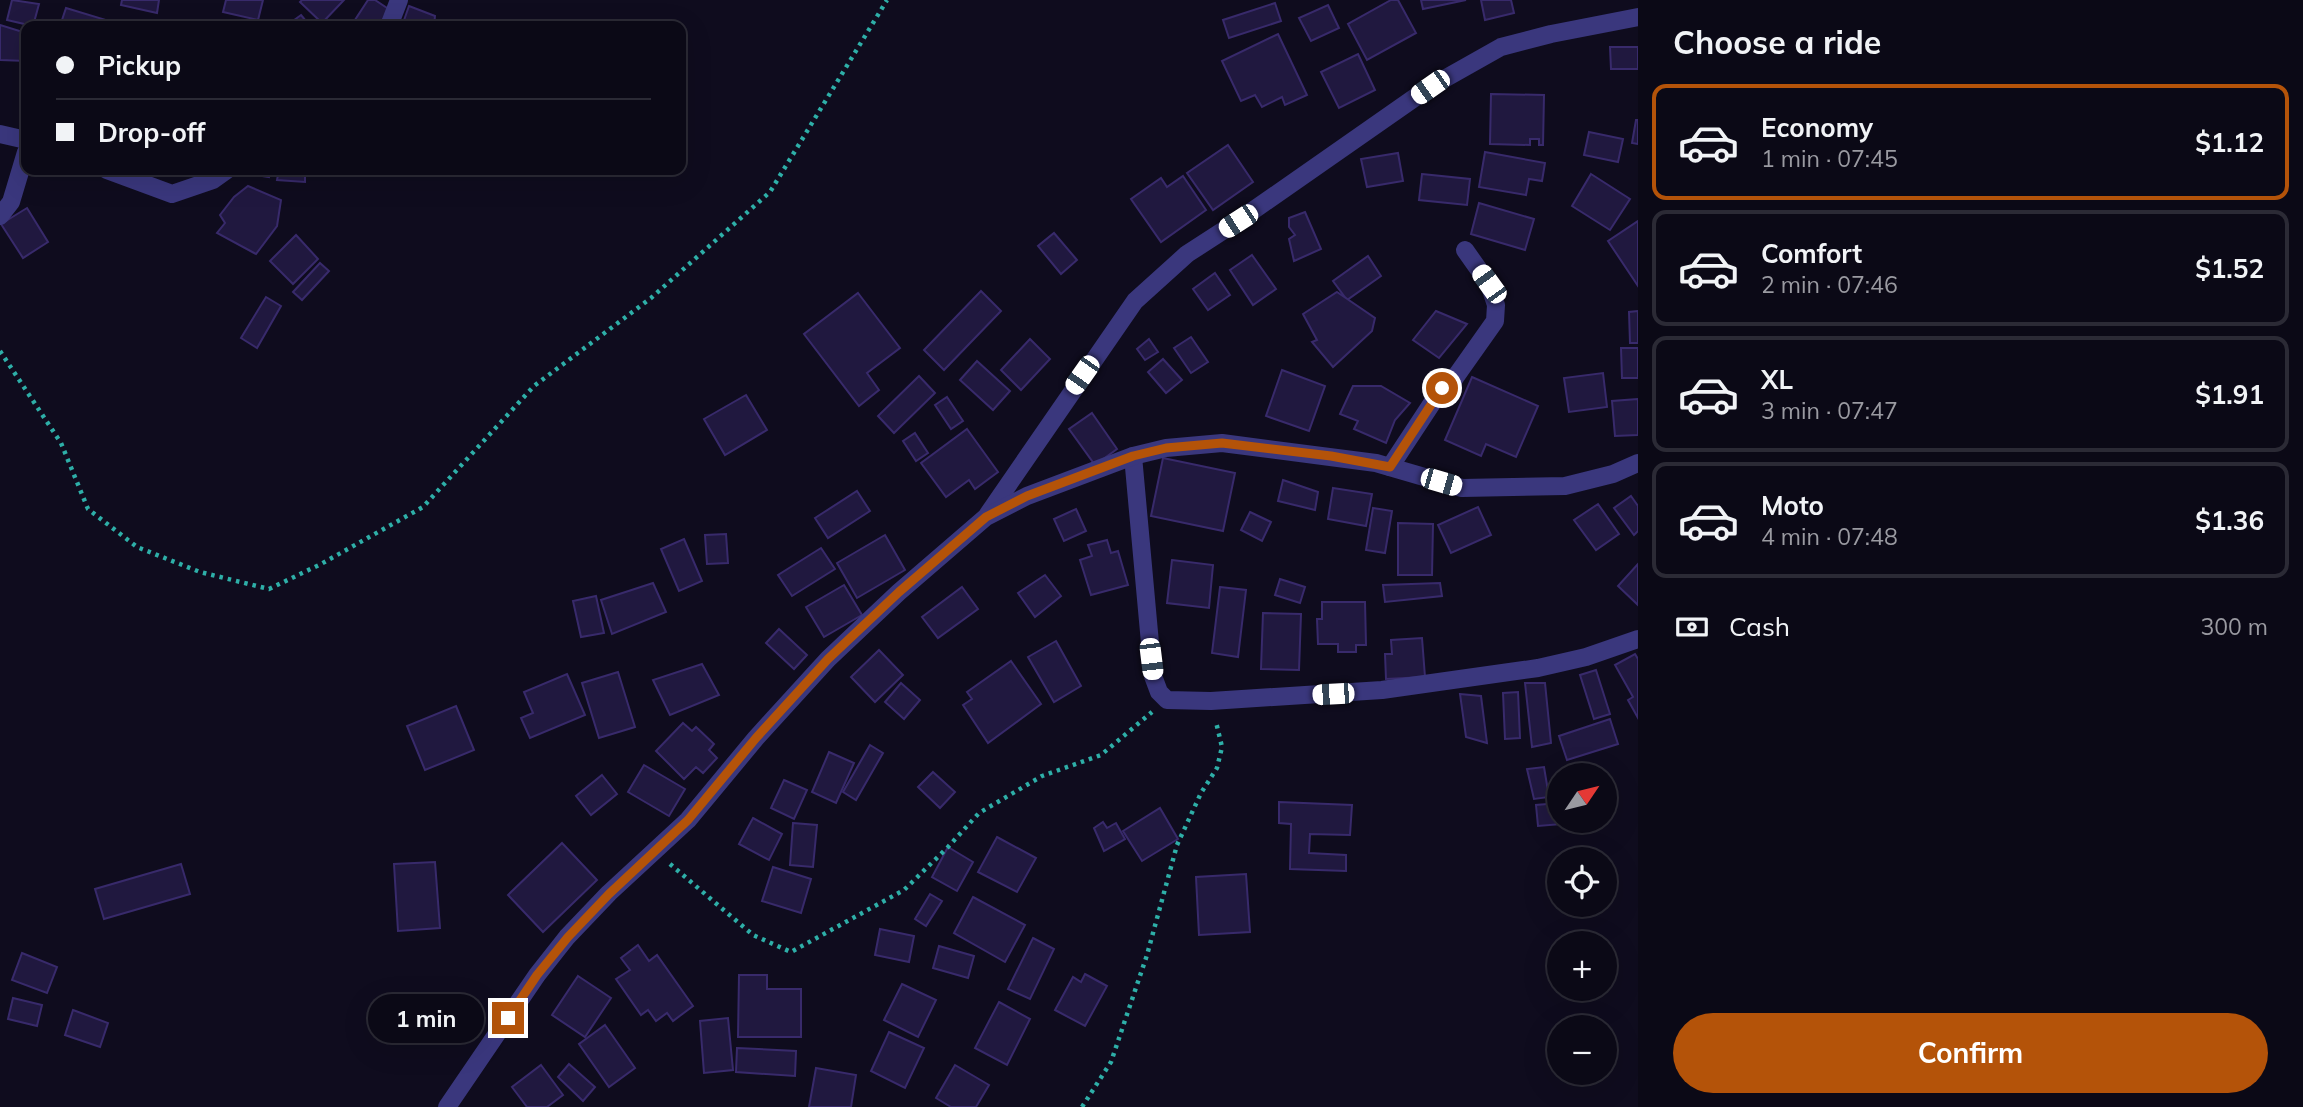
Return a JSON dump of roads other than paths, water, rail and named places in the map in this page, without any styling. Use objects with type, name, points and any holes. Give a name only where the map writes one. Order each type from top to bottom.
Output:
[{"type":"street","points":[[391,21],[398,0]]},
{"type":"street","points":[[986,517],[1135,301],[1187,254],[1430,87],[1501,47],[1638,17]]},
{"type":"street","points":[[0,134],[21,139]]},
{"type":"street","points":[[0,216],[11,202],[21,169]]},
{"type":"street","points":[[121,175],[172,194],[213,180],[220,175]]},
{"type":"street","points":[[1390,467],[1442,388],[1454,379],[1495,321],[1496,305],[1489,284],[1465,250]]},
{"type":"street","points":[[447,1107],[537,975],[560,946],[609,894],[688,820],[756,738],[828,659],[899,592],[986,517],[1027,496],[1133,456],[1166,448],[1222,443],[1331,456],[1390,467],[1462,488],[1521,489],[1565,486],[1613,474],[1638,463]]},
{"type":"street","points":[[1133,456],[1153,676],[1159,692],[1167,700],[1211,701],[1382,690],[1538,668],[1586,657],[1638,639]]}]
